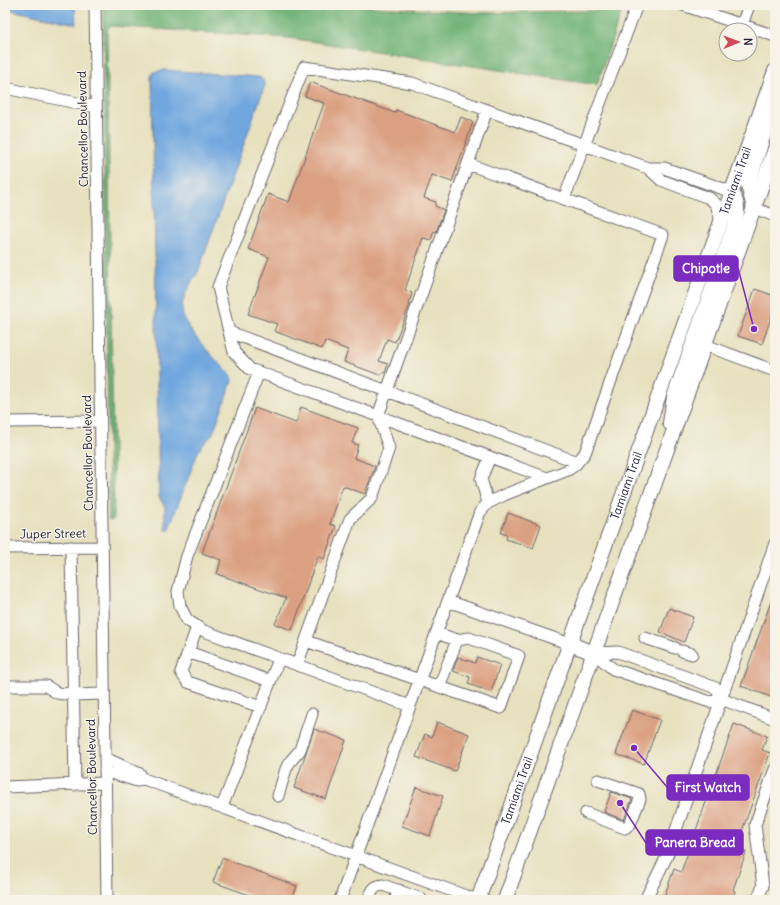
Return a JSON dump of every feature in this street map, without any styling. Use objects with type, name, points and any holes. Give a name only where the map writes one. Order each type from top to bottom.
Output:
[{"type":"main road","name":"Tamiami Trail","points":[[478,900],[775,71]]},
{"type":"main road","points":[[754,208],[748,186],[775,99]]},
{"type":"main road","points":[[505,900],[775,148]]},
{"type":"main road","points":[[666,453],[674,397],[734,227],[737,202],[732,192]]},
{"type":"main road","points":[[570,644],[594,653]]},
{"type":"main road","points":[[485,900],[489,888],[493,857]]},
{"type":"street","name":"Chancellor Boulevard","points":[[95,5],[107,900]]},
{"type":"street","points":[[564,199],[637,5]]},
{"type":"street","points":[[683,5],[733,22]]},
{"type":"street","points":[[743,22],[749,5]]},
{"type":"street","points":[[758,30],[775,36]]},
{"type":"street","points":[[547,478],[250,369],[234,352],[218,287],[304,67],[412,83],[648,168],[664,168],[732,192]]},
{"type":"street","points":[[5,88],[96,107]]},
{"type":"street","points":[[297,665],[350,519],[372,498],[389,448],[378,416],[487,110]]},
{"type":"street","points":[[340,900],[480,512],[488,503],[568,470],[585,453],[663,235],[468,164]]},
{"type":"street","points":[[648,168],[660,180],[710,198],[716,204],[721,221]]},
{"type":"street","points":[[754,208],[775,216]]},
{"type":"street","points":[[229,332],[577,462]]},
{"type":"street","points":[[704,345],[775,371]]},
{"type":"street","points":[[259,372],[187,556],[178,591],[180,606],[187,620],[204,631],[410,706]]},
{"type":"street","points":[[5,422],[100,421]]},
{"type":"street","points":[[488,503],[481,479],[490,457]]},
{"type":"street","points":[[645,900],[669,853],[775,543]]},
{"type":"street","points":[[72,547],[75,785]]},
{"type":"street","name":"Juper Street","points":[[5,548],[102,547]]},
{"type":"street","points":[[448,601],[570,644]]},
{"type":"street","points":[[197,627],[181,672],[184,677],[188,682],[261,707]]},
{"type":"street","points":[[306,641],[501,708],[519,656],[468,638],[457,640],[436,633]]},
{"type":"street","points":[[645,638],[683,651]]},
{"type":"street","points":[[439,687],[457,640]]},
{"type":"street","points":[[188,652],[270,681]]},
{"type":"street","points":[[594,653],[618,652],[625,654],[716,688],[721,699]]},
{"type":"street","points":[[594,653],[613,668],[710,702],[721,699],[775,719]]},
{"type":"street","points":[[222,807],[279,659]]},
{"type":"street","points":[[5,686],[46,686],[57,693],[64,694],[104,694]]},
{"type":"street","points":[[278,796],[286,769],[300,750],[312,714]]},
{"type":"street","points":[[105,758],[140,774],[141,778],[478,900]]},
{"type":"street","points":[[758,900],[763,886],[756,824],[775,769]]},
{"type":"street","points":[[105,771],[137,781],[141,778]]},
{"type":"street","points":[[586,813],[625,828],[630,824],[640,799],[638,794],[598,780]]},
{"type":"street","points":[[5,787],[105,784]]},
{"type":"street","points":[[368,900],[373,888],[383,885],[397,895],[420,900],[426,881]]},
{"type":"green space","points":[[103,5],[340,5],[481,13],[622,10],[597,85],[289,38],[111,26],[108,28],[114,519],[109,520]]},
{"type":"water","points":[[5,5],[75,5],[76,24],[5,9]]},
{"type":"water","points":[[165,70],[259,77],[265,85],[198,272],[187,290],[183,301],[182,311],[184,319],[203,346],[232,377],[232,381],[213,433],[198,452],[168,531],[165,529],[165,507],[159,497],[152,77],[154,72]]},
{"type":"building","points":[[310,82],[395,113],[396,110],[455,132],[461,117],[473,122],[452,182],[432,175],[424,198],[436,202],[435,206],[444,210],[436,232],[434,231],[431,240],[423,238],[405,290],[412,293],[410,304],[395,342],[387,339],[379,361],[388,364],[385,373],[382,372],[380,375],[344,362],[348,350],[325,341],[322,349],[274,331],[277,324],[248,314],[269,257],[248,249],[268,194],[289,202],[324,103],[305,96]]},
{"type":"building","points":[[755,289],[775,296],[775,306],[762,344],[738,336]]},
{"type":"building","points":[[301,407],[358,428],[352,443],[358,445],[354,458],[375,466],[365,494],[343,486],[330,524],[336,526],[324,559],[318,556],[292,630],[275,624],[286,598],[217,574],[221,560],[202,553],[255,408],[296,423]]},
{"type":"building","points":[[508,513],[541,525],[533,548],[506,539],[507,535],[501,533]]},
{"type":"building","points":[[774,593],[775,694],[774,698],[741,686]]},
{"type":"building","points":[[669,608],[693,617],[684,642],[660,632]]},
{"type":"building","points":[[458,657],[475,663],[477,657],[500,665],[491,692],[468,684],[470,677],[453,671]]},
{"type":"building","points":[[632,710],[660,720],[644,764],[616,754]]},
{"type":"building","points":[[437,722],[469,734],[455,771],[416,757],[425,734],[432,737]]},
{"type":"building","points":[[734,724],[767,736],[762,750],[770,753],[736,848],[746,852],[733,890],[735,891],[732,900],[663,900],[674,869],[681,872]]},
{"type":"building","points":[[314,729],[346,740],[326,799],[294,788]]},
{"type":"building","points":[[416,787],[443,796],[430,836],[402,826]]},
{"type":"building","points":[[611,792],[632,799],[624,820],[604,812]]},
{"type":"building","points":[[222,858],[297,886],[292,900],[263,900],[213,882]]},
{"type":"place","name":"Chipotle","points":[[754,329]]},
{"type":"place","name":"First Watch","points":[[634,748]]},
{"type":"place","name":"Panera Bread","points":[[620,803]]}]
